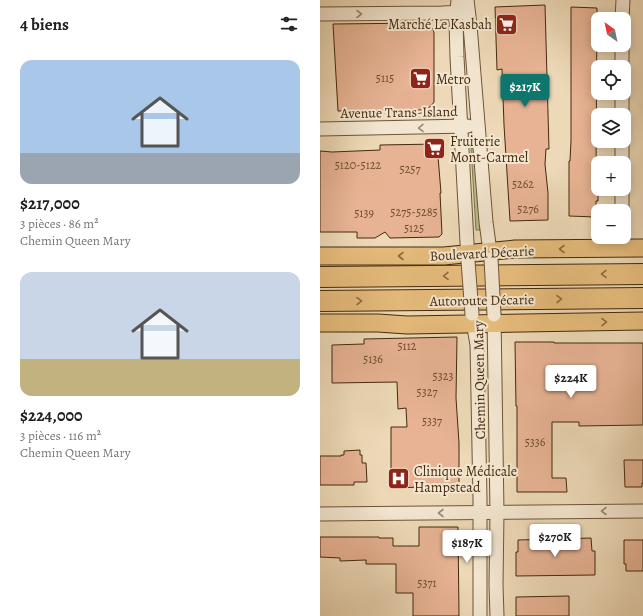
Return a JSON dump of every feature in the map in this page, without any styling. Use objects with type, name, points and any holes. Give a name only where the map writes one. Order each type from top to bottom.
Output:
[{"type":"highway","name":"Autoroute Décarie","points":[[320,277],[643,274]]},
{"type":"highway","name":"Autoroute Décarie","points":[[320,301],[643,298]]},
{"type":"main road","name":"Boulevard Décarie","points":[[320,256],[468,257],[490,255],[515,249],[604,244]]},
{"type":"main road","name":"Boulevard Décarie","points":[[626,244],[643,248]]},
{"type":"main road","points":[[320,323],[378,323],[407,325],[472,319],[643,321]]},
{"type":"street","points":[[622,12],[623,0]]},
{"type":"street","points":[[320,14],[442,14],[463,6]]},
{"type":"street","name":"Chemin Queen Mary","points":[[463,6],[478,126],[490,255],[494,319],[497,512],[496,616]]},
{"type":"street","name":"Chemin Queen Mary","points":[[463,6],[457,56],[472,319],[477,345],[480,616]]},
{"type":"street","name":"Avenue Trans-Island","points":[[320,129],[478,126]]},
{"type":"street","points":[[320,514],[643,511]]},
{"type":"green space","points":[[471,148],[475,148],[480,230],[476,230]]},
{"type":"building","points":[[545,5],[549,149],[546,149],[545,164],[548,193],[548,220],[510,221],[502,69],[497,70],[495,7]]},
{"type":"building","points":[[571,7],[597,8],[597,12],[591,12],[591,52],[597,52],[597,60],[591,60],[591,100],[596,100],[596,108],[591,108],[591,148],[596,148],[596,156],[591,156],[591,196],[598,196],[598,201],[596,201],[596,204],[591,204],[591,217],[569,216],[569,161],[571,141]]},
{"type":"building","points":[[423,23],[430,26],[434,33],[434,102],[431,106],[427,109],[421,110],[338,111],[333,24]]},
{"type":"building","points":[[437,144],[441,193],[442,234],[439,237],[390,238],[385,232],[375,238],[357,238],[357,232],[320,232],[320,151],[380,150],[380,145]]},
{"type":"building","points":[[457,337],[456,398],[459,443],[459,482],[454,486],[391,488],[391,427],[407,427],[406,408],[398,409],[397,382],[332,383],[332,345],[364,344],[364,339]]},
{"type":"building","points":[[515,342],[643,343],[643,425],[579,426],[579,422],[552,422],[552,478],[566,478],[567,492],[517,492]]},
{"type":"building","points":[[360,450],[360,455],[362,455],[362,463],[366,463],[367,482],[354,482],[354,485],[320,485],[320,456],[341,456],[344,455],[344,451]]},
{"type":"building","points":[[624,460],[643,460],[642,487],[625,487]]},
{"type":"building","points":[[419,527],[458,527],[459,616],[413,616],[413,593],[396,593],[396,564],[366,564],[366,560],[340,561],[340,558],[320,557],[320,537],[393,538],[393,546],[419,546]]},
{"type":"building","points":[[591,538],[592,551],[595,551],[595,575],[516,576],[516,552],[518,552],[518,540]]},
{"type":"building","points":[[624,540],[643,540],[643,571],[626,571],[626,564],[624,564]]},
{"type":"building","points":[[569,596],[569,616],[516,616],[516,597]]},
{"type":"place","name":"Marché Le Kasbah","points":[[507,24]]},
{"type":"place","name":"Metro","points":[[420,79]]},
{"type":"place","name":"Fruiterie Mont-Carmel","points":[[435,149]]},
{"type":"place","name":"Clinique Médicale Hampstead","points":[[399,479]]}]
